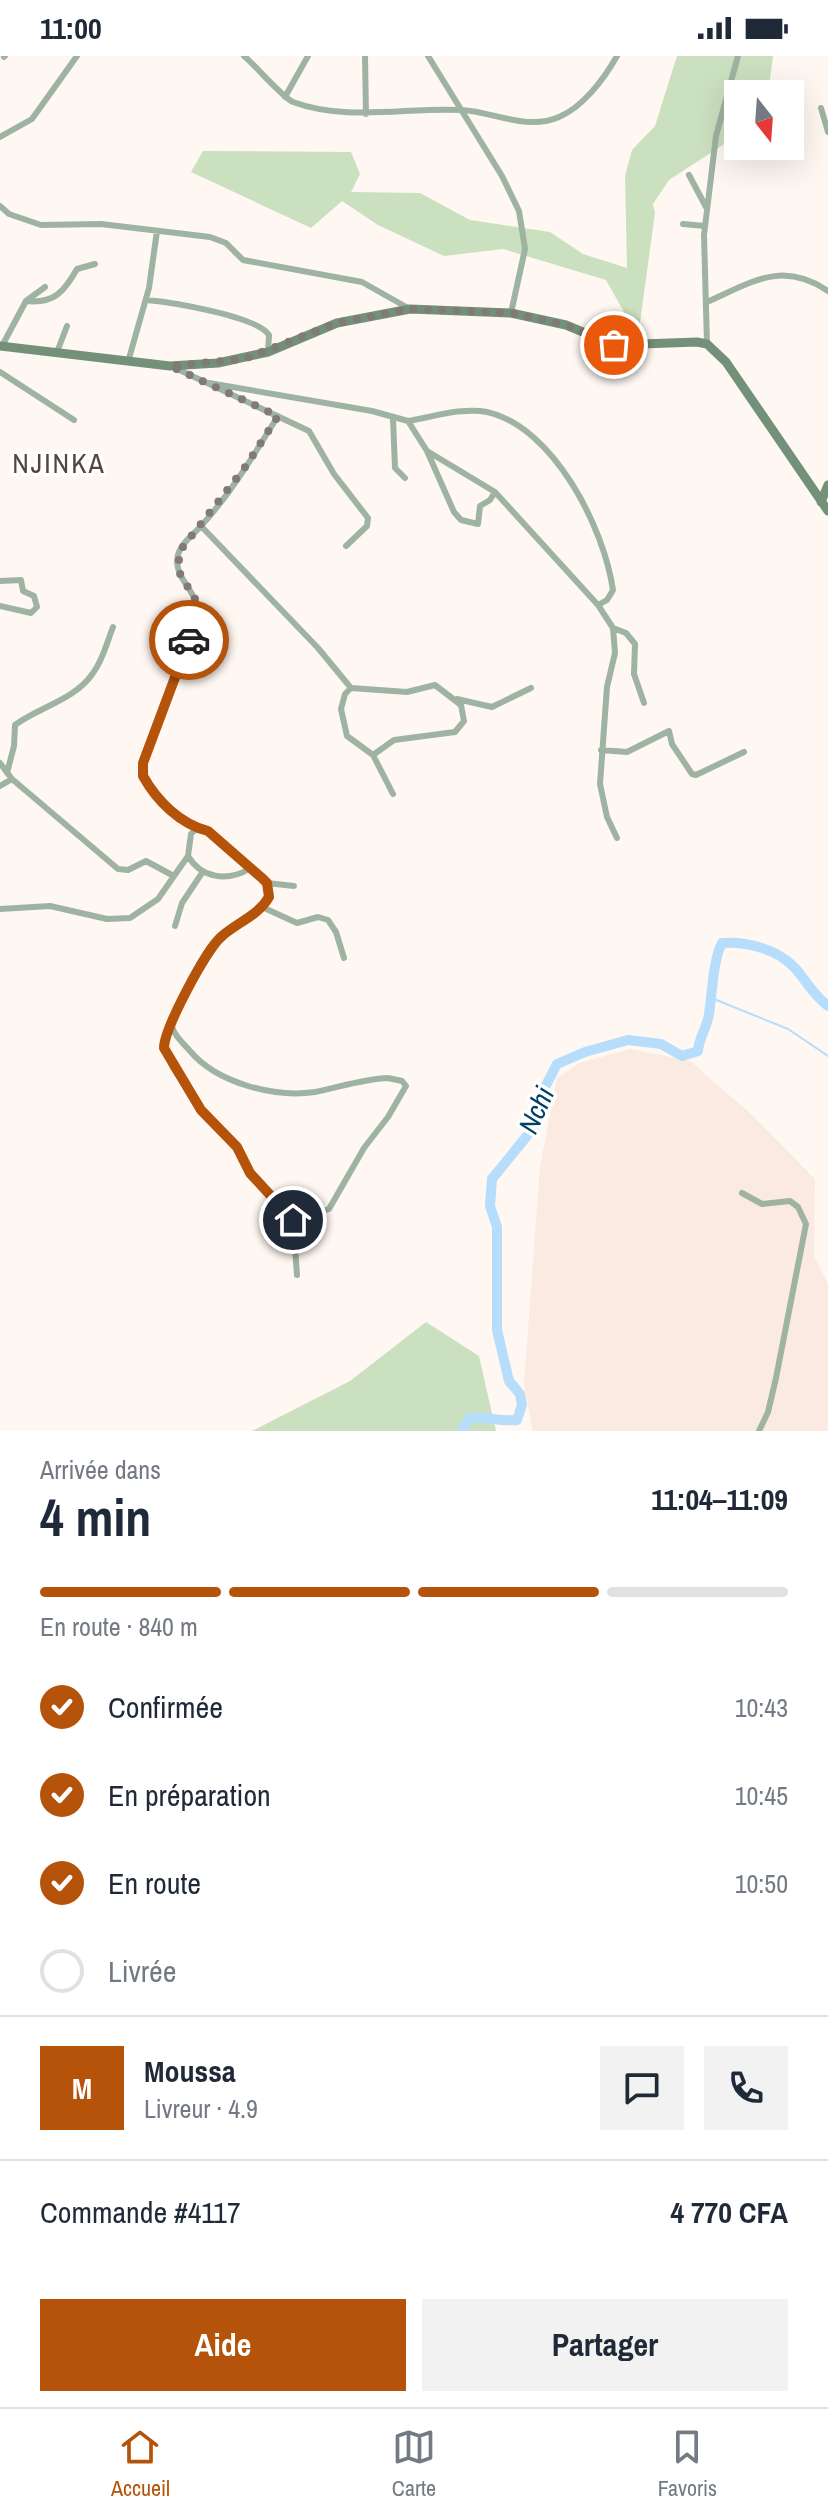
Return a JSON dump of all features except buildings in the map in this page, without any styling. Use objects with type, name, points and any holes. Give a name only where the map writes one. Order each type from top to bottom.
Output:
[{"type":"main road","points":[[1,346],[170,366],[230,362],[268,352],[337,323],[410,309],[511,313],[566,325],[614,345],[682,341],[707,344],[726,362],[828,511]]},
{"type":"main road","points":[[821,502],[828,485]]},
{"type":"street","points":[[244,56],[285,97],[302,104],[366,114],[400,110],[462,110],[524,122],[556,119],[566,114],[600,83],[617,56]]},
{"type":"street","points":[[285,97],[308,56]]},
{"type":"street","points":[[365,56],[366,114]]},
{"type":"street","points":[[428,56],[514,196],[524,229],[525,249],[511,313]]},
{"type":"street","points":[[707,344],[707,302],[702,263],[705,226],[716,136],[738,56]]},
{"type":"street","points":[[0,137],[32,119],[75,57]]},
{"type":"street","points":[[821,108],[828,132]]},
{"type":"street","points":[[689,175],[707,210]]},
{"type":"street","points":[[0,206],[9,214],[41,225],[89,223],[221,240],[233,248],[237,256],[251,262],[362,282],[410,309]]},
{"type":"street","points":[[683,224],[705,226]]},
{"type":"street","points":[[128,362],[146,300],[157,231]]},
{"type":"street","points":[[26,301],[43,302],[59,295],[77,269],[95,264]]},
{"type":"street","points":[[707,302],[776,274],[804,277],[828,291]]},
{"type":"street","points":[[1,346],[26,301],[45,287]]},
{"type":"street","points":[[146,300],[219,313],[260,327],[269,335],[268,352]]},
{"type":"street","points":[[57,352],[67,326]]},
{"type":"street","points":[[170,366],[313,434],[334,474],[368,518],[367,526],[346,546]]},
{"type":"street","points":[[0,372],[74,420]]},
{"type":"street","points":[[209,383],[372,411],[408,421],[485,412],[512,423],[540,444],[575,487],[606,553],[613,590],[607,600],[598,605]]},
{"type":"street","points":[[278,416],[201,526],[182,545],[177,559],[179,572],[195,595],[198,612],[141,769],[148,786],[176,816],[196,829],[213,835],[267,883],[294,886]]},
{"type":"street","points":[[393,418],[395,468],[405,478]]},
{"type":"street","points":[[408,421],[427,451],[454,512],[461,520],[478,524],[480,506],[490,500],[495,492]]},
{"type":"street","points":[[427,451],[495,492],[598,605],[613,628],[615,653],[607,687],[601,750],[601,798],[617,838]]},
{"type":"street","points":[[201,526],[318,648],[351,688],[407,692],[435,685],[457,699],[492,707],[531,688]]},
{"type":"street","points":[[0,581],[21,580],[22,589],[34,596],[37,607],[31,613],[0,606]]},
{"type":"street","points":[[0,786],[9,776],[15,725],[58,702],[86,681],[98,665],[113,627]]},
{"type":"street","points":[[613,628],[626,633],[635,644],[634,674],[644,703]]},
{"type":"street","points":[[351,688],[341,702],[347,736],[373,755],[393,794]]},
{"type":"street","points":[[373,755],[394,740],[455,732],[464,721],[464,713],[457,699]]},
{"type":"street","points":[[601,750],[627,752],[669,731],[672,744],[689,771],[696,775],[744,752]]},
{"type":"street","points":[[0,763],[9,776],[118,869],[128,870],[146,861],[172,875]]},
{"type":"street","points":[[0,909],[50,906],[120,920],[130,918],[158,899],[188,856],[191,834],[196,829]]},
{"type":"street","points":[[188,856],[202,873],[229,877],[249,869]]},
{"type":"street","points":[[175,926],[182,903],[202,873]]},
{"type":"street","points":[[267,883],[269,897],[262,907],[218,939],[171,1023],[164,1043],[172,1066],[201,1110],[237,1147],[250,1173],[293,1220],[297,1275]]},
{"type":"street","points":[[262,907],[297,923],[318,917],[328,920],[336,932],[344,958]]},
{"type":"street","points":[[171,1023],[178,1037],[201,1063],[221,1076],[244,1084],[300,1093],[374,1079],[399,1080],[406,1086],[388,1117],[364,1148],[329,1209],[293,1220]]},
{"type":"street","points":[[742,1193],[762,1204],[790,1201],[798,1207],[806,1224],[776,1378],[768,1412],[759,1431]]},
{"type":"shaded area","points":[[630,1049],[690,1061],[751,1114],[815,1179],[814,1256],[828,1284],[828,1431],[533,1431],[524,1384],[540,1167],[557,1078],[580,1063]]},
{"type":"green space","points":[[677,56],[773,56],[770,80],[724,80],[724,144],[669,180],[653,204],[655,213],[638,337],[606,280],[503,249],[444,256],[378,225],[342,201],[311,228],[191,172],[203,151],[351,152],[360,174],[351,192],[420,193],[470,220],[550,232],[583,254],[627,268],[625,176],[632,150],[655,126]]},
{"type":"green space","points":[[426,1322],[479,1356],[496,1431],[252,1431],[350,1381]]},
{"type":"waterway","name":"Nchi","points":[[462,1431],[469,1418],[517,1420],[522,1405],[520,1394],[509,1381],[497,1330],[497,1227],[490,1206],[492,1179],[535,1126],[543,1106],[542,1093],[557,1064],[585,1052],[628,1040],[661,1044],[682,1056],[698,1051],[708,1019],[722,943],[751,945],[779,955],[794,967],[828,1006]]},
{"type":"waterway","points":[[709,997],[788,1029],[828,1056]]},
{"type":"way so far","points":[[189,640],[198,604],[179,572],[179,552],[246,466],[278,416],[170,366],[244,359],[337,323],[410,309],[471,309],[511,313],[566,325],[614,345]]},
{"type":"district","name":"NJINKA","points":[[59,463]]},
{"type":"route","points":[[189,640],[143,763],[143,776],[148,786],[176,816],[196,829],[208,831],[262,878],[267,883],[269,897],[262,907],[229,930],[212,947],[169,1024],[164,1048],[201,1110],[237,1147],[246,1168],[293,1220]]}]
